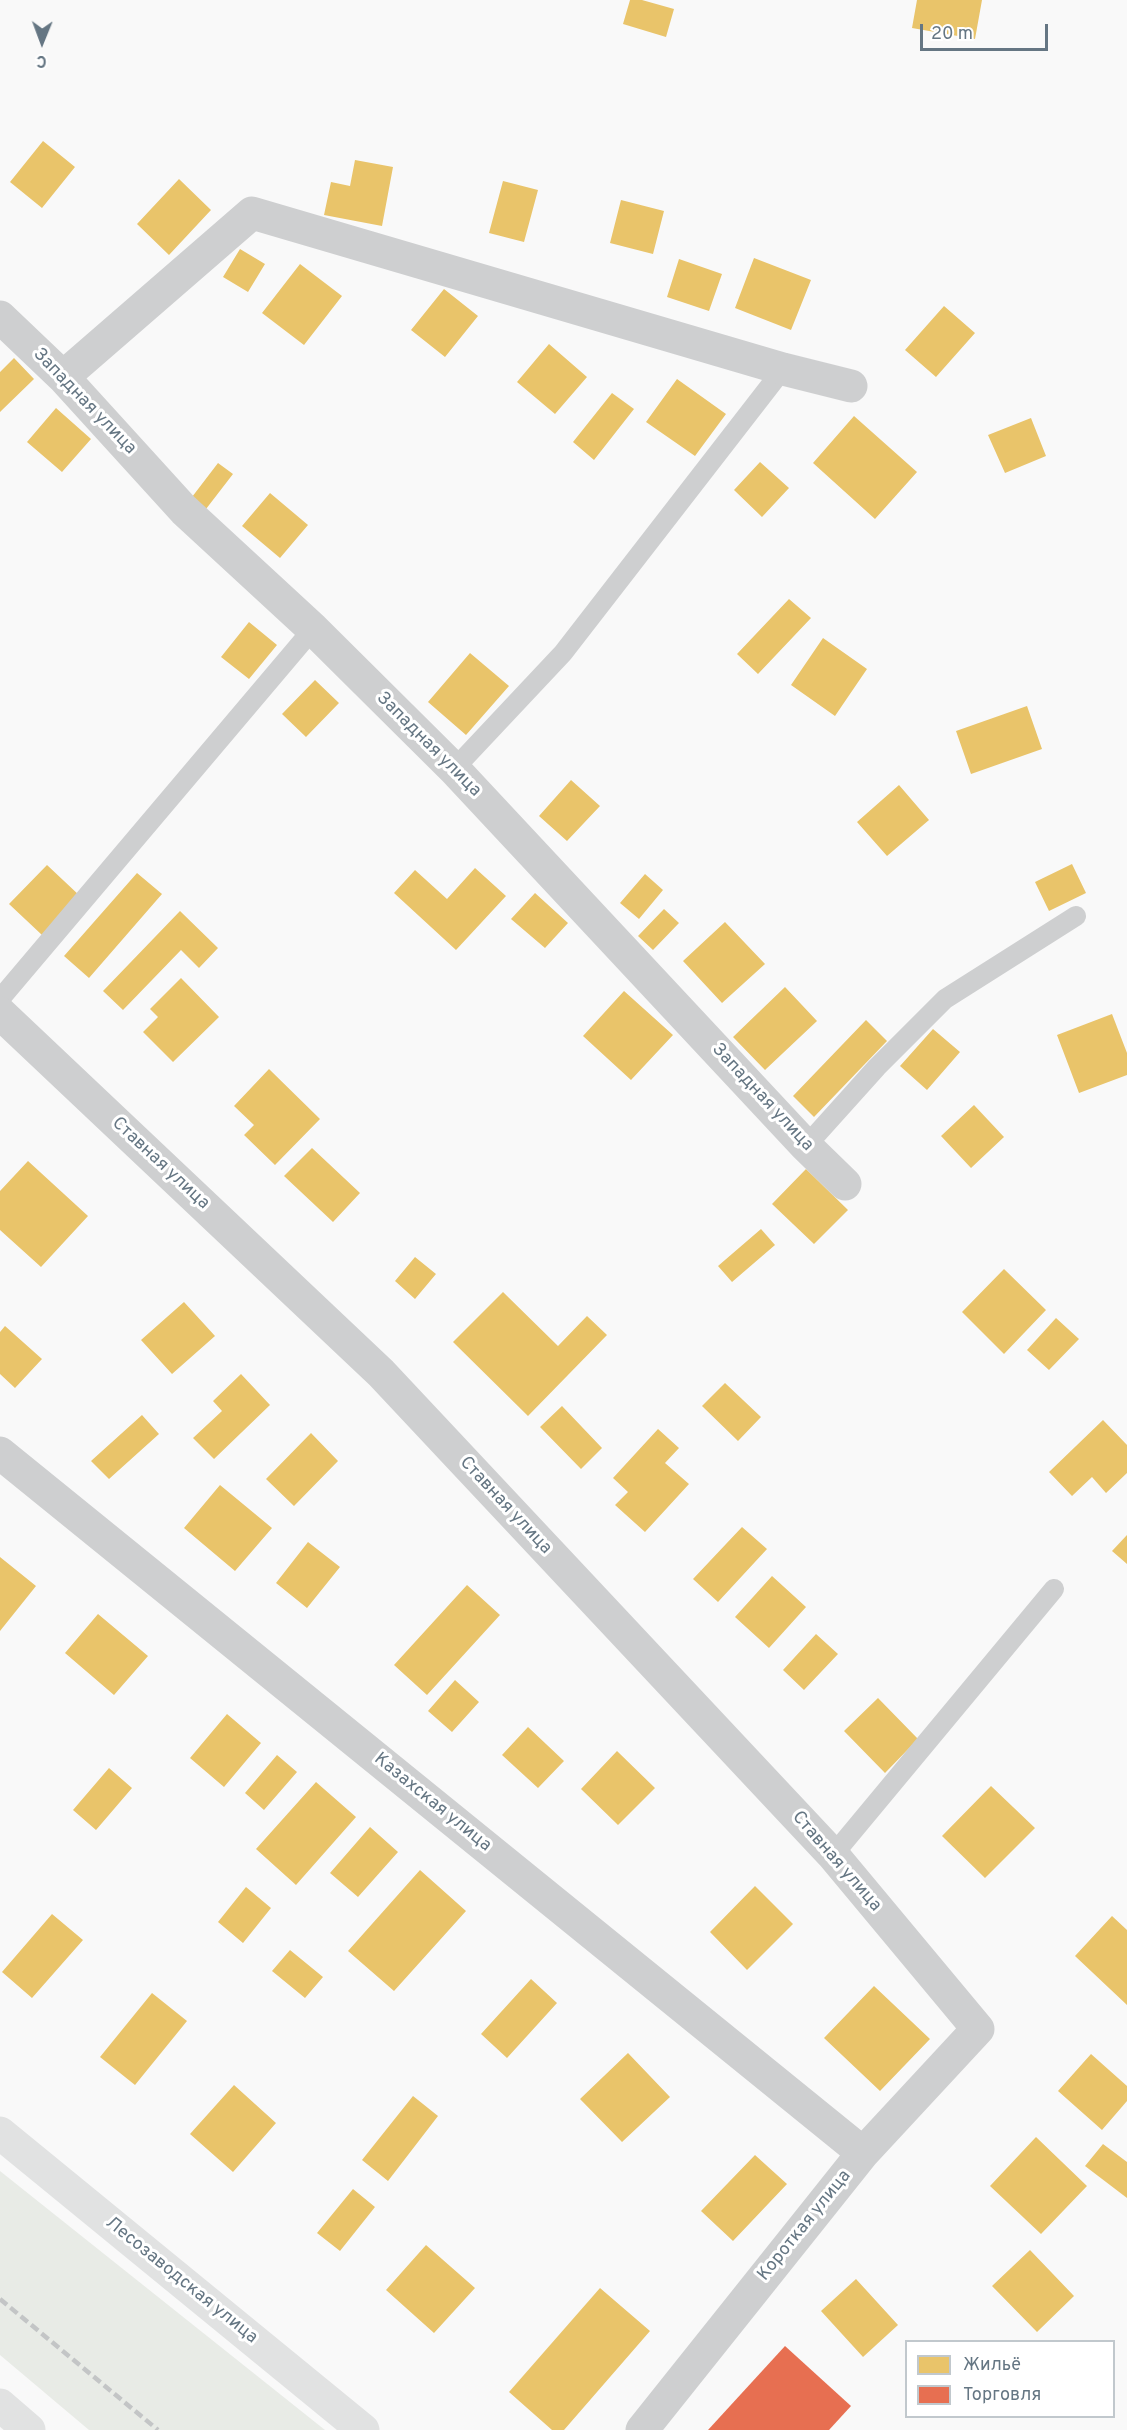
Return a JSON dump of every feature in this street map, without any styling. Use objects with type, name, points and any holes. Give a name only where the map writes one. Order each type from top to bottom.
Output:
[{"type":"street","points":[[63,377],[252,213],[783,369],[850,386]]},
{"type":"street","name":"Западная улица","points":[[0,317],[63,377],[184,510],[313,629],[454,769],[806,1146],[845,1184]]},
{"type":"street","name":"Ставная улица","points":[[0,1013],[381,1373],[833,1855],[978,2029]]},
{"type":"street","name":"Казахская улица","points":[[0,1453],[863,2153]]},
{"type":"street","name":"Короткая улица","points":[[642,2430],[863,2153],[978,2029]]},
{"type":"street","name":"Лесозаводская улица","points":[[0,2133],[363,2430]]},
{"type":"street","points":[[0,2405],[29,2430]]},
{"type":"lane","points":[[454,769],[563,653],[783,369]]},
{"type":"lane","points":[[0,999],[313,629]]},
{"type":"lane","points":[[806,1146],[877,1067],[945,999],[1076,916]]},
{"type":"lane","points":[[833,1855],[1054,1589]]},
{"type":"shaded area","points":[[0,2171],[325,2430],[89,2430],[0,2355]]},
{"type":"building: Жильё","points":[[630,0],[642,0],[674,9],[666,37],[623,24]]},
{"type":"building: Жильё","points":[[917,0],[982,0],[975,39],[912,28]]},
{"type":"building: Жильё","points":[[43,141],[75,167],[42,208],[10,182]]},
{"type":"building: Жильё","points":[[355,160],[393,167],[382,226],[324,215],[331,182],[350,186]]},
{"type":"building: Жильё","points":[[179,179],[211,210],[169,255],[137,224]]},
{"type":"building: Жильё","points":[[503,181],[538,190],[524,242],[489,233]]},
{"type":"building: Жильё","points":[[621,200],[664,211],[653,254],[610,243]]},
{"type":"building: Жильё","points":[[240,249],[265,264],[248,292],[223,277]]},
{"type":"building: Жильё","points":[[754,258],[811,280],[791,330],[735,308]]},
{"type":"building: Жильё","points":[[679,259],[722,274],[709,311],[667,297]]},
{"type":"building: Жильё","points":[[300,264],[342,296],[304,345],[262,313]]},
{"type":"building: Жильё","points":[[444,289],[478,316],[445,357],[411,330]]},
{"type":"building: Жильё","points":[[944,306],[975,333],[936,377],[905,350]]},
{"type":"building: Жильё","points":[[549,344],[587,377],[555,414],[517,382]]},
{"type":"building: Жильё","points":[[14,358],[34,379],[0,412],[0,372]]},
{"type":"building: Жильё","points":[[677,379],[726,414],[695,456],[646,422]]},
{"type":"building: Жильё","points":[[612,393],[634,409],[594,460],[573,442]]},
{"type":"building: Жильё","points":[[56,408],[91,439],[62,472],[27,442]]},
{"type":"building: Жильё","points":[[854,416],[917,472],[875,519],[813,463]]},
{"type":"building: Жильё","points":[[1031,418],[1046,456],[1005,473],[988,435]]},
{"type":"building: Жильё","points":[[760,462],[789,488],[762,517],[734,490]]},
{"type":"building: Жильё","points":[[218,463],[233,474],[206,509],[192,497]]},
{"type":"building: Жильё","points":[[270,493],[308,525],[280,558],[242,526]]},
{"type":"building: Жильё","points":[[789,599],[811,618],[758,674],[737,654]]},
{"type":"building: Жильё","points":[[249,622],[277,645],[249,679],[221,657]]},
{"type":"building: Жильё","points":[[823,638],[867,669],[835,716],[791,685]]},
{"type":"building: Жильё","points":[[470,653],[509,686],[466,735],[428,702]]},
{"type":"building: Жильё","points":[[315,680],[339,703],[306,737],[282,714]]},
{"type":"building: Жильё","points":[[1027,706],[1042,749],[971,774],[956,731]]},
{"type":"building: Жильё","points":[[571,780],[600,806],[567,841],[539,816]]},
{"type":"building: Жильё","points":[[899,785],[929,820],[887,856],[857,822]]},
{"type":"building: Жильё","points":[[1072,864],[1086,893],[1049,911],[1035,882]]},
{"type":"building: Жильё","points":[[47,865],[80,896],[42,935],[9,904]]},
{"type":"building: Жильё","points":[[475,868],[506,896],[456,950],[394,893],[415,870],[447,899]]},
{"type":"building: Жильё","points":[[137,873],[162,894],[89,978],[64,956]]},
{"type":"building: Жильё","points":[[645,874],[663,890],[639,919],[620,903]]},
{"type":"building: Жильё","points":[[535,893],[568,923],[545,948],[511,919]]},
{"type":"building: Жильё","points":[[664,909],[679,923],[653,950],[638,936]]},
{"type":"building: Жильё","points":[[180,911],[218,948],[199,968],[181,950],[123,1010],[103,991]]},
{"type":"building: Жильё","points":[[725,922],[765,964],[722,1003],[683,961]]},
{"type":"building: Жильё","points":[[181,978],[219,1017],[173,1062],[143,1032],[158,1017],[150,1009]]},
{"type":"building: Жильё","points":[[785,987],[817,1021],[765,1070],[733,1037]]},
{"type":"building: Жильё","points":[[624,991],[673,1035],[631,1080],[583,1036]]},
{"type":"building: Жильё","points":[[1112,1014],[1127,1053],[1127,1075],[1079,1093],[1057,1035]]},
{"type":"building: Жильё","points":[[866,1020],[887,1041],[814,1117],[793,1096]]},
{"type":"building: Жильё","points":[[933,1029],[960,1052],[927,1090],[900,1066]]},
{"type":"building: Жильё","points":[[269,1069],[320,1119],[275,1165],[244,1135],[254,1125],[234,1106]]},
{"type":"building: Жильё","points":[[974,1105],[1004,1137],[971,1168],[941,1136]]},
{"type":"building: Жильё","points":[[312,1148],[360,1193],[333,1222],[284,1176]]},
{"type":"building: Жильё","points":[[28,1161],[88,1216],[41,1267],[0,1230],[0,1191]]},
{"type":"building: Жильё","points":[[806,1169],[848,1210],[814,1244],[772,1204]]},
{"type":"building: Жильё","points":[[761,1229],[775,1245],[732,1282],[718,1266]]},
{"type":"building: Жильё","points":[[415,1257],[436,1274],[415,1299],[395,1281]]},
{"type":"building: Жильё","points":[[1004,1269],[1046,1310],[1004,1354],[962,1312]]},
{"type":"building: Жильё","points":[[503,1292],[558,1346],[587,1316],[607,1335],[528,1416],[453,1342]]},
{"type":"building: Жильё","points":[[184,1302],[215,1336],[172,1374],[141,1340]]},
{"type":"building: Жильё","points":[[1056,1318],[1079,1339],[1049,1370],[1027,1350]]},
{"type":"building: Жильё","points":[[5,1326],[42,1359],[15,1388],[0,1374],[0,1332]]},
{"type":"building: Жильё","points":[[241,1374],[270,1405],[214,1459],[193,1438],[222,1411],[213,1401]]},
{"type":"building: Жильё","points":[[725,1383],[761,1417],[738,1441],[702,1406]]},
{"type":"building: Жильё","points":[[562,1406],[602,1448],[581,1469],[540,1427]]},
{"type":"building: Жильё","points":[[142,1415],[159,1434],[109,1479],[91,1461]]},
{"type":"building: Жильё","points":[[1103,1420],[1127,1445],[1127,1473],[1106,1493],[1092,1477],[1072,1496],[1049,1472]]},
{"type":"building: Жильё","points":[[658,1429],[679,1448],[665,1463],[689,1484],[645,1532],[615,1505],[628,1492],[613,1478]]},
{"type":"building: Жильё","points":[[311,1433],[338,1461],[294,1506],[266,1479]]},
{"type":"building: Жильё","points":[[220,1485],[272,1528],[235,1571],[184,1528]]},
{"type":"building: Жильё","points":[[742,1527],[767,1549],[718,1602],[693,1579]]},
{"type":"building: Жильё","points":[[1127,1535],[1127,1564],[1112,1551]]},
{"type":"building: Жильё","points":[[308,1542],[340,1567],[307,1608],[276,1583]]},
{"type":"building: Жильё","points":[[0,1557],[36,1586],[0,1631]]},
{"type":"building: Жильё","points":[[772,1576],[806,1607],[769,1648],[735,1617]]},
{"type":"building: Жильё","points":[[467,1585],[500,1615],[427,1695],[394,1665]]},
{"type":"building: Жильё","points":[[98,1614],[148,1656],[114,1695],[65,1653]]},
{"type":"building: Жильё","points":[[816,1634],[838,1654],[804,1690],[783,1670]]},
{"type":"building: Жильё","points":[[455,1680],[479,1702],[452,1732],[428,1711]]},
{"type":"building: Жильё","points":[[878,1698],[918,1739],[885,1773],[844,1731]]},
{"type":"building: Жильё","points":[[227,1714],[261,1743],[224,1787],[190,1758]]},
{"type":"building: Жильё","points":[[528,1727],[564,1761],[538,1788],[502,1755]]},
{"type":"building: Жильё","points":[[617,1751],[655,1788],[618,1825],[581,1789]]},
{"type":"building: Жильё","points":[[277,1755],[297,1772],[264,1810],[245,1793]]},
{"type":"building: Жильё","points":[[109,1768],[132,1788],[96,1830],[73,1810]]},
{"type":"building: Жильё","points":[[316,1782],[356,1817],[296,1885],[256,1849]]},
{"type":"building: Жильё","points":[[991,1786],[1035,1828],[985,1878],[942,1836]]},
{"type":"building: Жильё","points":[[370,1827],[398,1852],[358,1897],[330,1873]]},
{"type":"building: Жильё","points":[[420,1870],[466,1911],[394,1991],[348,1951]]},
{"type":"building: Жильё","points":[[755,1886],[793,1924],[747,1970],[710,1932]]},
{"type":"building: Жильё","points":[[246,1887],[271,1908],[243,1943],[218,1922]]},
{"type":"building: Жильё","points":[[52,1914],[83,1940],[32,1998],[2,1972]]},
{"type":"building: Жильё","points":[[1112,1916],[1127,1930],[1127,2005],[1075,1956]]},
{"type":"building: Жильё","points":[[290,1950],[323,1977],[305,1998],[272,1971]]},
{"type":"building: Жильё","points":[[531,1979],[557,2003],[507,2058],[481,2034]]},
{"type":"building: Жильё","points":[[874,1986],[930,2039],[880,2091],[824,2038]]},
{"type":"building: Жильё","points":[[152,1993],[187,2021],[135,2085],[100,2057]]},
{"type":"building: Жильё","points":[[628,2053],[670,2097],[622,2142],[580,2099]]},
{"type":"building: Жильё","points":[[1091,2054],[1127,2086],[1127,2101],[1102,2130],[1058,2091]]},
{"type":"building: Жильё","points":[[234,2085],[276,2123],[233,2172],[190,2134]]},
{"type":"building: Жильё","points":[[413,2096],[438,2116],[388,2181],[362,2160]]},
{"type":"building: Жильё","points":[[1036,2137],[1087,2186],[1041,2234],[990,2186]]},
{"type":"building: Жильё","points":[[1103,2144],[1127,2162],[1127,2198],[1085,2166]]},
{"type":"building: Жильё","points":[[755,2155],[787,2184],[733,2241],[701,2211]]},
{"type":"building: Жильё","points":[[353,2189],[375,2207],[340,2251],[317,2233]]},
{"type":"building: Жильё","points":[[426,2245],[475,2288],[434,2333],[386,2290]]},
{"type":"building: Жильё","points":[[1030,2250],[1074,2296],[1037,2332],[992,2286]]},
{"type":"building: Жильё","points":[[856,2279],[898,2325],[863,2357],[821,2311]]},
{"type":"building: Жильё","points":[[600,2288],[650,2331],[564,2430],[552,2430],[509,2392]]},
{"type":"building: Торговля","points":[[785,2346],[851,2406],[829,2430],[708,2430]]},
{"type":"railway","points":[[0,2299],[158,2430]]}]
